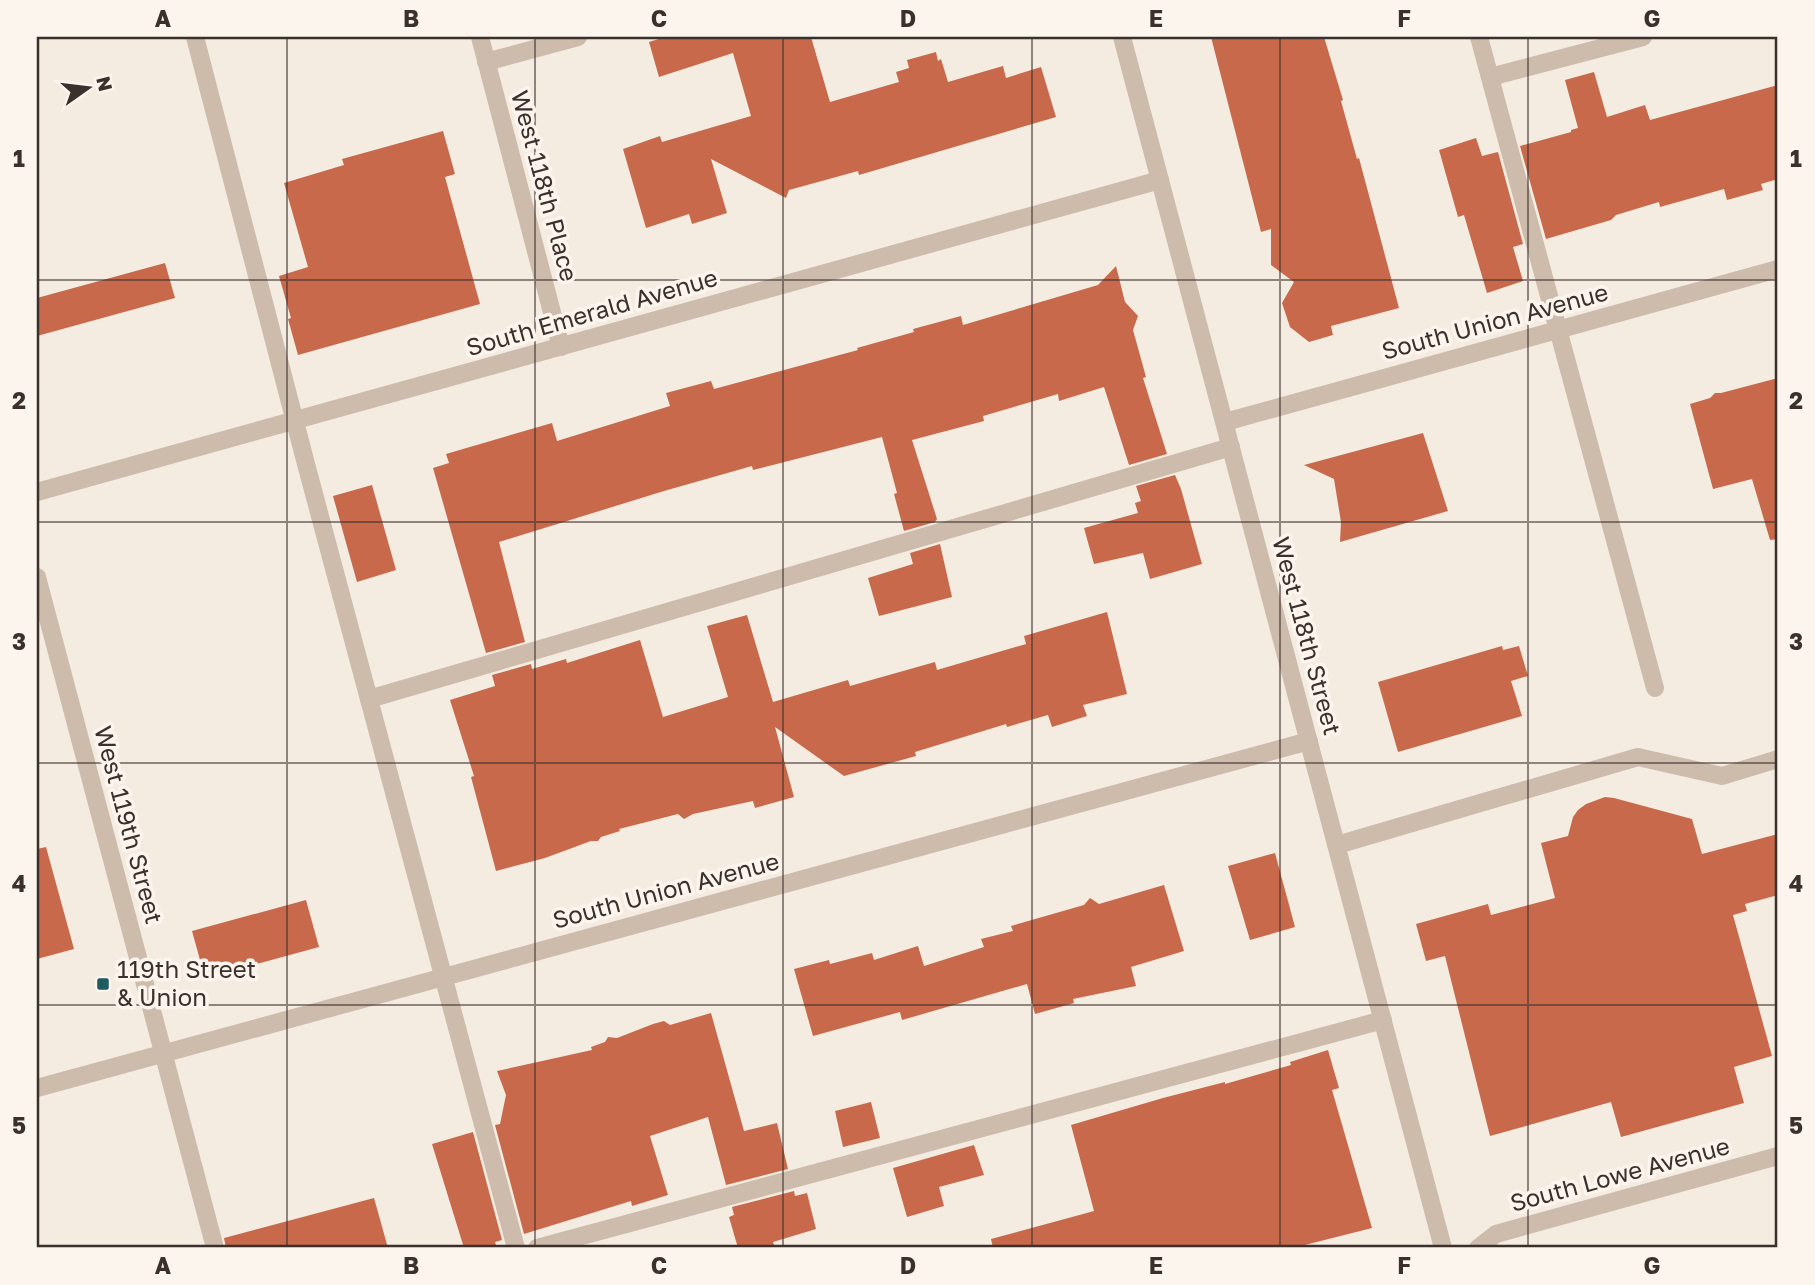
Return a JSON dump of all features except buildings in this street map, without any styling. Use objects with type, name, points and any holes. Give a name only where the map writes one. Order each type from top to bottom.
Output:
[{"type":"street","points":[[195,37],[516,1248]]},
{"type":"street","name":"West 118th Place","points":[[480,37],[561,347]]},
{"type":"street","points":[[486,62],[578,37]]},
{"type":"street","name":"West 118th Street","points":[[1122,37],[1443,1248]]},
{"type":"street","points":[[1479,37],[1656,688]]},
{"type":"street","points":[[1490,77],[1643,37]]},
{"type":"street","name":"South Emerald Avenue","points":[[37,492],[1160,180]]},
{"type":"street","name":"South Union Avenue","points":[[1225,422],[1778,269]]},
{"type":"street","points":[[369,699],[1231,447]]},
{"type":"street","name":"West 119th Street","points":[[37,577],[215,1248]]},
{"type":"street","name":"South Union Avenue","points":[[37,1088],[1309,741]]},
{"type":"street","points":[[1336,845],[1638,758],[1722,776],[1778,760]]},
{"type":"street","points":[[537,1248],[1383,1020]]},
{"type":"street","name":"South Lowe Avenue","points":[[1478,1248],[1496,1234],[1778,1156]]},
{"type":"place","name":"119th Street & Union","points":[[103,984]]}]
